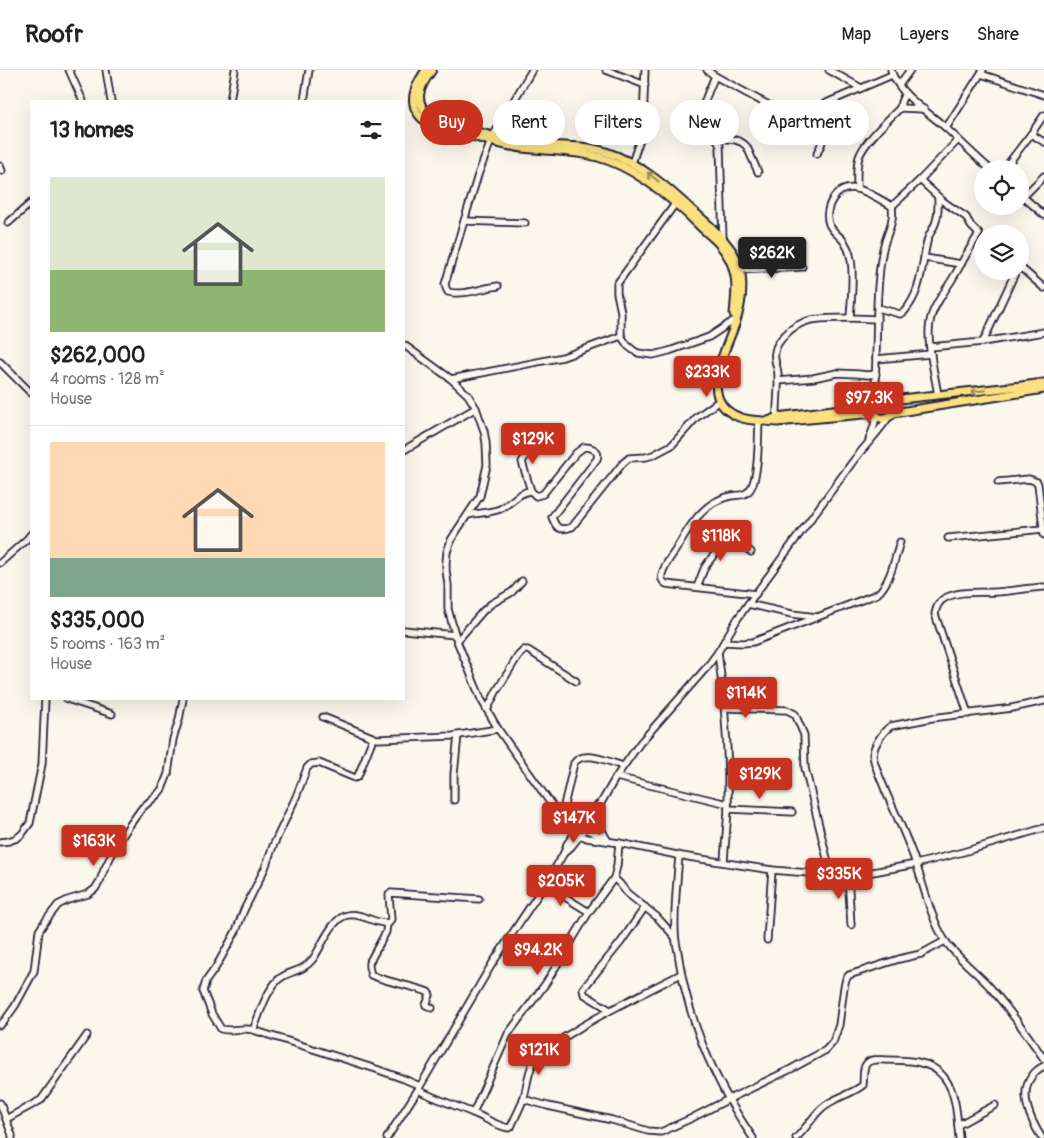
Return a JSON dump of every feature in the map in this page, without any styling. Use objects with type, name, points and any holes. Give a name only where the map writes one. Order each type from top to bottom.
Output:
[{"type":"main road","points":[[426,70],[414,94],[416,110],[421,118],[427,122],[519,147],[606,152],[632,163],[647,172],[723,240],[739,264],[742,280],[741,297],[734,324],[720,362],[716,384],[719,401],[733,414],[749,420],[875,414],[881,418],[1044,389]]},
{"type":"main road","points":[[432,70],[420,91],[421,105],[424,112],[432,117],[492,139]]},
{"type":"main road","points":[[592,152],[642,178],[675,204],[721,246],[734,272],[736,286],[734,324]]},
{"type":"main road","points":[[875,414],[873,408],[879,399],[938,395],[1044,383]]},
{"type":"main road","points":[[888,399],[894,408],[890,415]]},
{"type":"main road","points":[[774,420],[875,403]]},
{"type":"street","points":[[69,70],[83,100]]},
{"type":"street","points":[[106,70],[111,100]]},
{"type":"street","points":[[230,100],[235,70]]},
{"type":"street","points":[[304,100],[309,70]]},
{"type":"street","points":[[498,286],[454,293],[448,292],[445,284],[478,174],[492,139],[532,70]]},
{"type":"street","points":[[606,70],[645,86]]},
{"type":"street","points":[[632,163],[642,130],[645,70]]},
{"type":"street","points":[[706,70],[759,100]]},
{"type":"street","points":[[829,70],[861,88]]},
{"type":"street","points":[[899,85],[910,70]]},
{"type":"street","points":[[833,100],[891,72],[905,93],[980,160]]},
{"type":"street","points":[[946,128],[982,72],[1044,95]]},
{"type":"street","points":[[706,100],[715,76]]},
{"type":"street","points":[[857,189],[859,155],[871,138],[900,108],[905,93]]},
{"type":"street","points":[[900,108],[924,109]]},
{"type":"street","points":[[1011,160],[1044,115]]},
{"type":"street","points":[[1031,134],[1044,142]]},
{"type":"street","points":[[739,140],[748,146],[758,172]]},
{"type":"street","points":[[892,206],[958,140]]},
{"type":"street","points":[[720,145],[723,240]]},
{"type":"street","points":[[817,154],[820,145]]},
{"type":"street","points":[[1029,189],[1044,176]]},
{"type":"street","points":[[920,180],[944,202],[966,217],[974,229]]},
{"type":"street","points":[[850,318],[851,258],[846,245],[832,230],[830,225],[828,213],[830,203],[834,196],[852,188],[892,206]]},
{"type":"street","points":[[878,308],[900,314],[904,312],[916,292],[925,258],[927,241],[938,216],[938,196]]},
{"type":"street","points":[[1029,202],[1044,214]]},
{"type":"street","points":[[8,223],[30,204]]},
{"type":"street","points":[[675,204],[617,284],[622,336],[628,346],[638,353],[653,355],[708,337],[734,324]]},
{"type":"street","points":[[875,403],[877,319],[882,252],[893,216],[892,206]]},
{"type":"street","points":[[464,221],[525,224]]},
{"type":"street","points":[[938,395],[929,328],[932,316],[968,250],[974,243]]},
{"type":"street","points":[[925,258],[961,264]]},
{"type":"street","points":[[740,270],[802,267]]},
{"type":"street","points":[[1029,275],[1044,288]]},
{"type":"street","points":[[983,342],[1012,280]]},
{"type":"street","points":[[774,420],[778,382],[775,350],[789,330],[806,321],[850,318],[877,319]]},
{"type":"street","points":[[876,359],[1044,332]]},
{"type":"street","points":[[451,379],[563,358],[622,336]]},
{"type":"street","points":[[405,346],[451,379],[468,395],[476,408],[484,431],[487,465],[480,496],[451,540],[447,552],[448,609],[456,638],[477,692],[498,729],[578,834],[587,838],[608,840],[680,856],[772,870],[848,875],[916,864],[1044,828]]},
{"type":"street","points":[[0,362],[30,392]]},
{"type":"street","points":[[778,382],[836,373],[868,375],[876,378],[888,399]]},
{"type":"street","points":[[540,440],[524,457],[522,462],[531,491],[536,496],[543,494],[584,447],[595,449],[598,456],[552,517],[555,525],[560,529],[565,529],[572,526],[629,458],[653,455],[672,445],[698,417],[719,401]]},
{"type":"street","points":[[405,449],[476,408]]},
{"type":"street","points":[[387,1138],[419,1088],[492,964],[564,853],[571,848],[578,834],[597,814],[616,777],[640,743],[718,652],[748,604],[868,442],[874,426],[875,414]]},
{"type":"street","points":[[868,442],[874,438],[890,415]]},
{"type":"street","points":[[756,594],[666,584],[663,582],[662,573],[689,528],[707,508],[719,500],[743,495],[750,490],[756,467],[759,420]]},
{"type":"street","points":[[998,482],[1029,479],[1037,482],[1044,535]]},
{"type":"street","points":[[468,515],[499,510],[524,492],[531,491]]},
{"type":"street","points":[[948,538],[1043,529]]},
{"type":"street","points":[[0,563],[30,536]]},
{"type":"street","points":[[697,587],[704,568],[729,540],[734,539],[751,552]]},
{"type":"street","points":[[724,642],[753,642],[872,597],[883,590],[900,542]]},
{"type":"street","points":[[456,638],[491,604],[512,592],[522,582]]},
{"type":"street","points":[[968,714],[935,614],[938,605],[941,600],[956,594],[1044,587]]},
{"type":"street","points":[[748,604],[792,614],[818,617]]},
{"type":"street","points":[[405,630],[456,638]]},
{"type":"street","points":[[487,710],[518,656],[524,650],[532,653],[576,681]]},
{"type":"street","points":[[718,652],[725,708],[728,807],[724,862]]},
{"type":"street","points":[[0,842],[17,838],[30,823],[42,764],[45,700]]},
{"type":"street","points":[[70,700],[112,714]]},
{"type":"street","points":[[0,1025],[15,1006],[34,971],[40,931],[44,923],[58,905],[88,894],[95,889],[125,832],[142,808],[162,789],[168,774],[173,739],[183,700]]},
{"type":"street","points":[[1044,701],[1012,708],[932,718],[891,726],[881,735],[874,750],[874,757],[881,779],[916,864],[935,920],[945,941],[988,985],[1044,1059]]},
{"type":"street","points":[[725,708],[787,710],[794,714],[804,735],[806,768],[831,875]]},
{"type":"street","points":[[323,717],[373,738],[381,739],[458,735],[498,729]]},
{"type":"street","points":[[454,800],[454,774],[458,735]]},
{"type":"street","points":[[373,738],[358,776],[355,778],[315,762],[307,768],[236,931],[203,988],[204,996],[221,1029],[253,1030],[376,1069],[404,1079],[441,1101],[473,1113],[502,1127],[509,1128],[523,1099],[531,1067],[539,1055],[577,1028],[681,974]]},
{"type":"street","points":[[561,813],[576,760],[590,756],[623,766]]},
{"type":"street","points":[[616,777],[728,807],[792,812]]},
{"type":"street","points":[[583,828],[587,817],[601,803]]},
{"type":"street","points":[[561,813],[587,817]]},
{"type":"street","points":[[561,813],[583,828],[608,840]]},
{"type":"street","points":[[597,814],[601,828],[608,840]]},
{"type":"street","points":[[473,1113],[508,1034],[546,983],[589,912],[614,878],[619,843]]},
{"type":"street","points":[[680,856],[676,884],[675,937],[681,974],[704,1049],[729,1099],[753,1138]]},
{"type":"street","points":[[768,940],[772,870]]},
{"type":"street","points":[[848,875],[850,925]]},
{"type":"street","points":[[614,878],[627,893],[645,907],[675,937]]},
{"type":"street","points":[[544,884],[589,912]]},
{"type":"street","points":[[432,1008],[426,1005],[430,995],[428,992],[371,974],[369,963],[386,932],[387,923],[390,921],[389,895],[392,893],[479,899]]},
{"type":"street","points":[[610,1010],[584,994],[582,992],[583,989],[621,942],[645,907]]},
{"type":"street","points":[[253,1030],[275,982],[284,975],[300,970],[308,965],[341,918],[348,914],[354,914],[387,923]]},
{"type":"street","points":[[523,1099],[612,1120],[663,1135],[692,1118],[791,1070],[826,1050],[833,1042],[839,1025],[844,987],[849,975],[921,954],[945,941]]},
{"type":"street","points":[[6,1119],[41,1100],[87,1035]]},
{"type":"street","points":[[796,1138],[822,1108],[862,1085],[864,1067],[873,1060],[915,1062],[926,1064],[937,1070],[949,1084],[952,1093],[959,1138]]},
{"type":"street","points":[[1042,1134],[1027,1104],[1027,1089],[1028,1082],[1032,1076],[1044,1066]]},
{"type":"street","points":[[0,1103],[12,1138]]},
{"type":"street","points":[[958,1125],[995,1105]]}]
